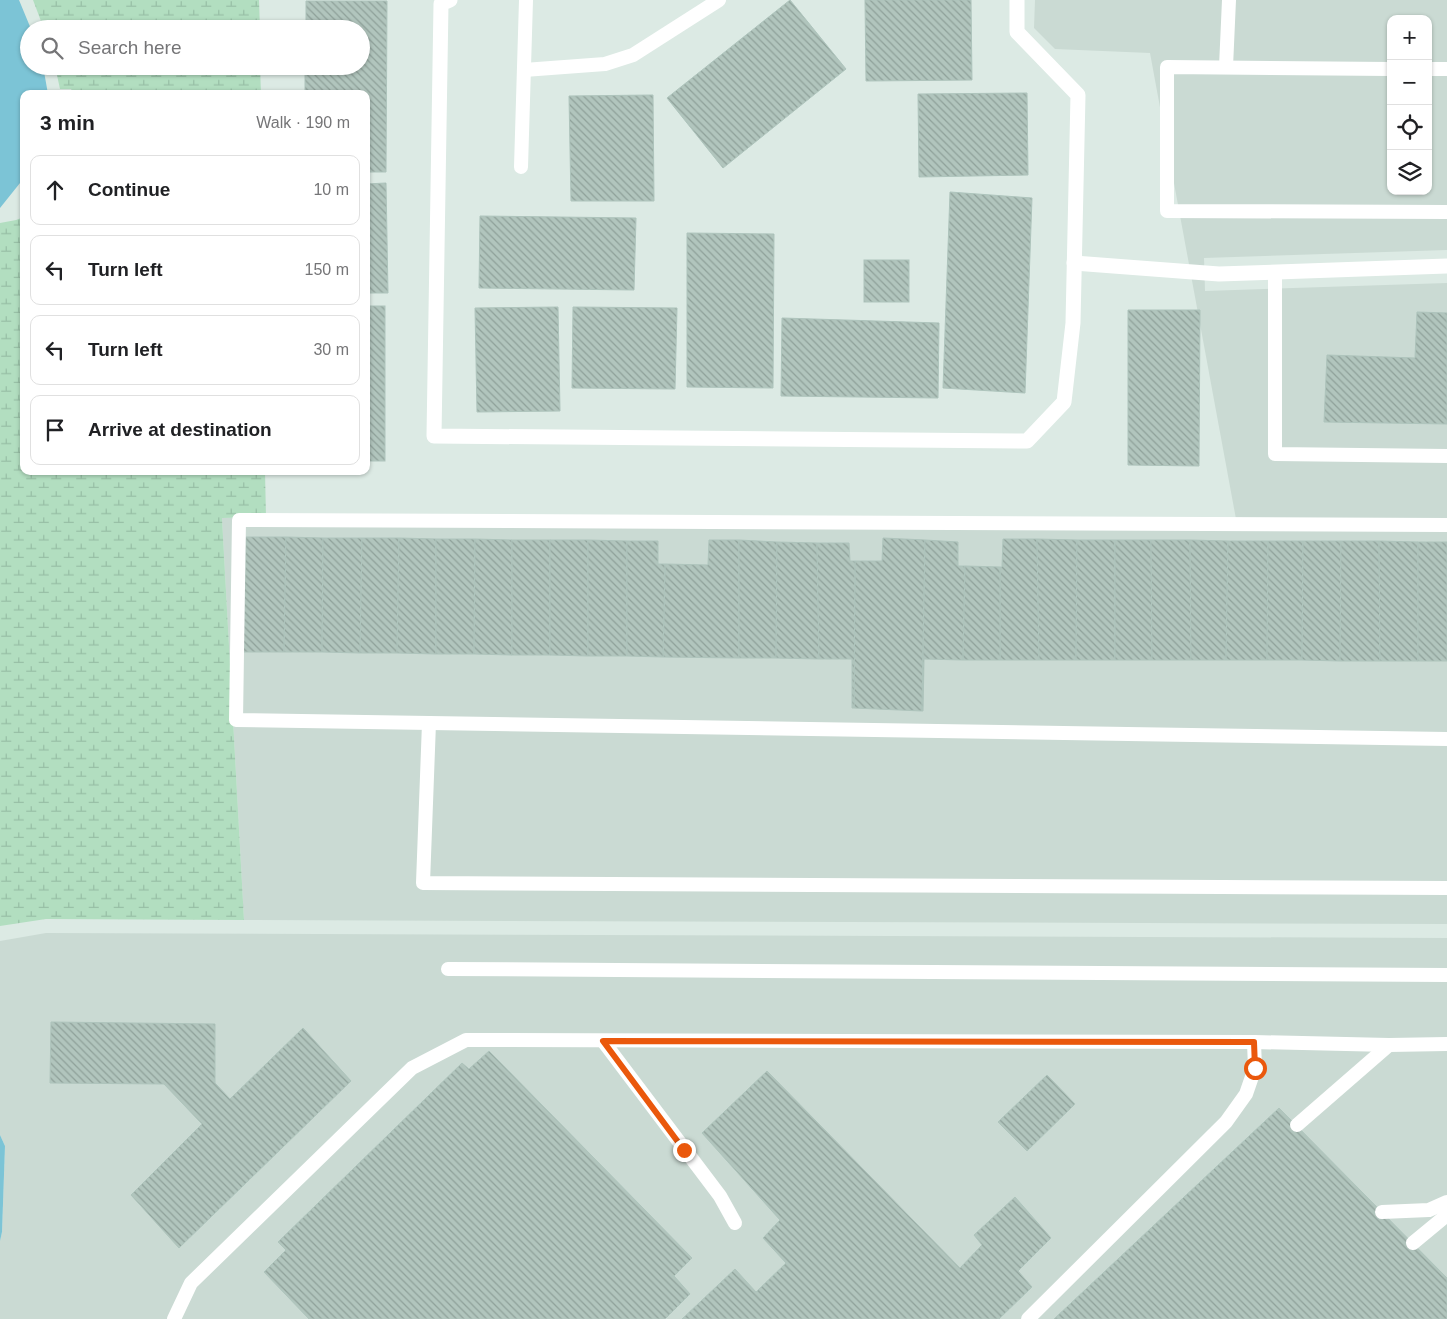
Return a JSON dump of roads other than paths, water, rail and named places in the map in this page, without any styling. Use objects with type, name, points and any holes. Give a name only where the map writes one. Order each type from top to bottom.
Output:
[{"type":"street","points":[[450,0],[441,4],[434,436],[1027,441],[1064,402],[1073,323],[1078,95],[1017,32],[1017,0]]},
{"type":"street","points":[[1074,263],[1219,274],[1447,266]]},
{"type":"lane","points":[[521,167],[526,0]]},
{"type":"lane","points":[[524,70],[605,64],[633,55],[719,0]]},
{"type":"lane","points":[[1226,68],[1229,0]]},
{"type":"lane","points":[[1387,69],[1167,67],[1167,210],[1447,212]]},
{"type":"lane","points":[[1432,69],[1447,69]]},
{"type":"lane","points":[[1275,272],[1275,454],[1447,456]]},
{"type":"lane","points":[[1447,526],[239,520],[236,720],[1447,740]]},
{"type":"lane","points":[[429,723],[423,884],[1447,888]]},
{"type":"lane","points":[[448,968],[1447,976]]},
{"type":"lane","points":[[174,1319],[191,1283],[412,1068],[466,1040],[1447,1044]]},
{"type":"lane","points":[[603,1041],[720,1196],[735,1223]]},
{"type":"lane","points":[[1028,1319],[1226,1122],[1246,1094],[1255,1068],[1254,1042]]},
{"type":"lane","points":[[1297,1125],[1389,1045]]},
{"type":"lane","points":[[1382,1212],[1429,1210],[1447,1202]]},
{"type":"lane","points":[[1413,1243],[1447,1215]]},
{"type":"water","points":[[0,0],[19,0],[27,20],[20,20],[20,75],[45,75],[47,90],[20,90],[20,183],[0,208]]},
{"type":"water","points":[[0,1135],[5,1146],[2,1232],[0,1241]]}]
